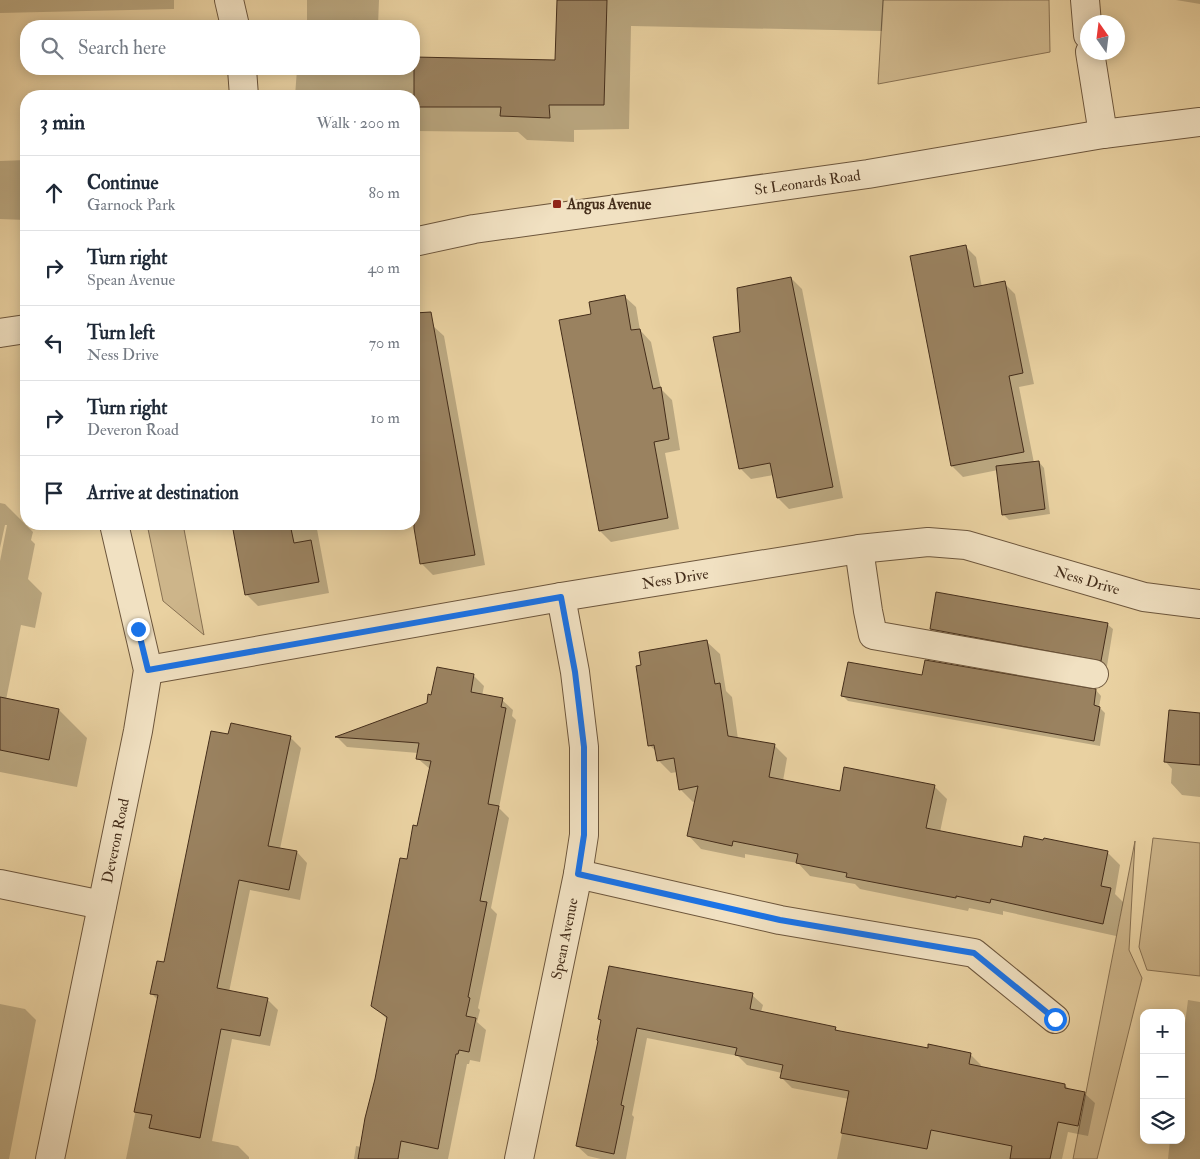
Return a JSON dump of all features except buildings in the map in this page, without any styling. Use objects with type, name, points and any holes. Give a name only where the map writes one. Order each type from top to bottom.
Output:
[{"type":"street","points":[[229,0],[234,20]]},
{"type":"street","points":[[1085,0],[1086,15]]},
{"type":"street","points":[[1091,60],[1103,134]]},
{"type":"street","points":[[242,75],[244,90]]},
{"type":"street","name":"St Leonards Road","points":[[420,241],[545,219],[868,174],[1103,134],[1200,122]]},
{"type":"street","points":[[0,334],[20,329]]},
{"type":"street","name":"Deveron Road","points":[[50,1159],[138,731],[148,670],[115,530]]},
{"type":"street","name":"Ness Drive","points":[[148,670],[561,597],[859,549],[928,542],[966,545],[1144,597],[1200,604]]},
{"type":"street","points":[[859,549],[873,635],[1094,674]]},
{"type":"street","name":"Spean Avenue","points":[[519,1159],[578,874],[584,835],[584,747],[575,672],[561,597]]},
{"type":"street","points":[[578,874],[780,920],[974,953],[1055,1019]]},
{"type":"street","points":[[0,884],[102,905]]},
{"type":"shaded area","points":[[883,0],[1049,0],[1050,52],[878,84]]},
{"type":"shaded area","points":[[148,530],[184,530],[204,635],[163,601]]},
{"type":"shaded area","points":[[1153,838],[1200,843],[1200,976],[1147,970],[1139,947]]},
{"type":"shaded area","points":[[1135,841],[1129,950],[1142,978],[1097,1159],[1073,1159]]},
{"type":"place","name":"Angus Avenue","points":[[557,204]]},
{"type":"route","points":[[138,629],[148,670],[561,597],[575,672],[584,747],[584,835],[578,874],[780,920],[974,953],[1055,1019]]}]
